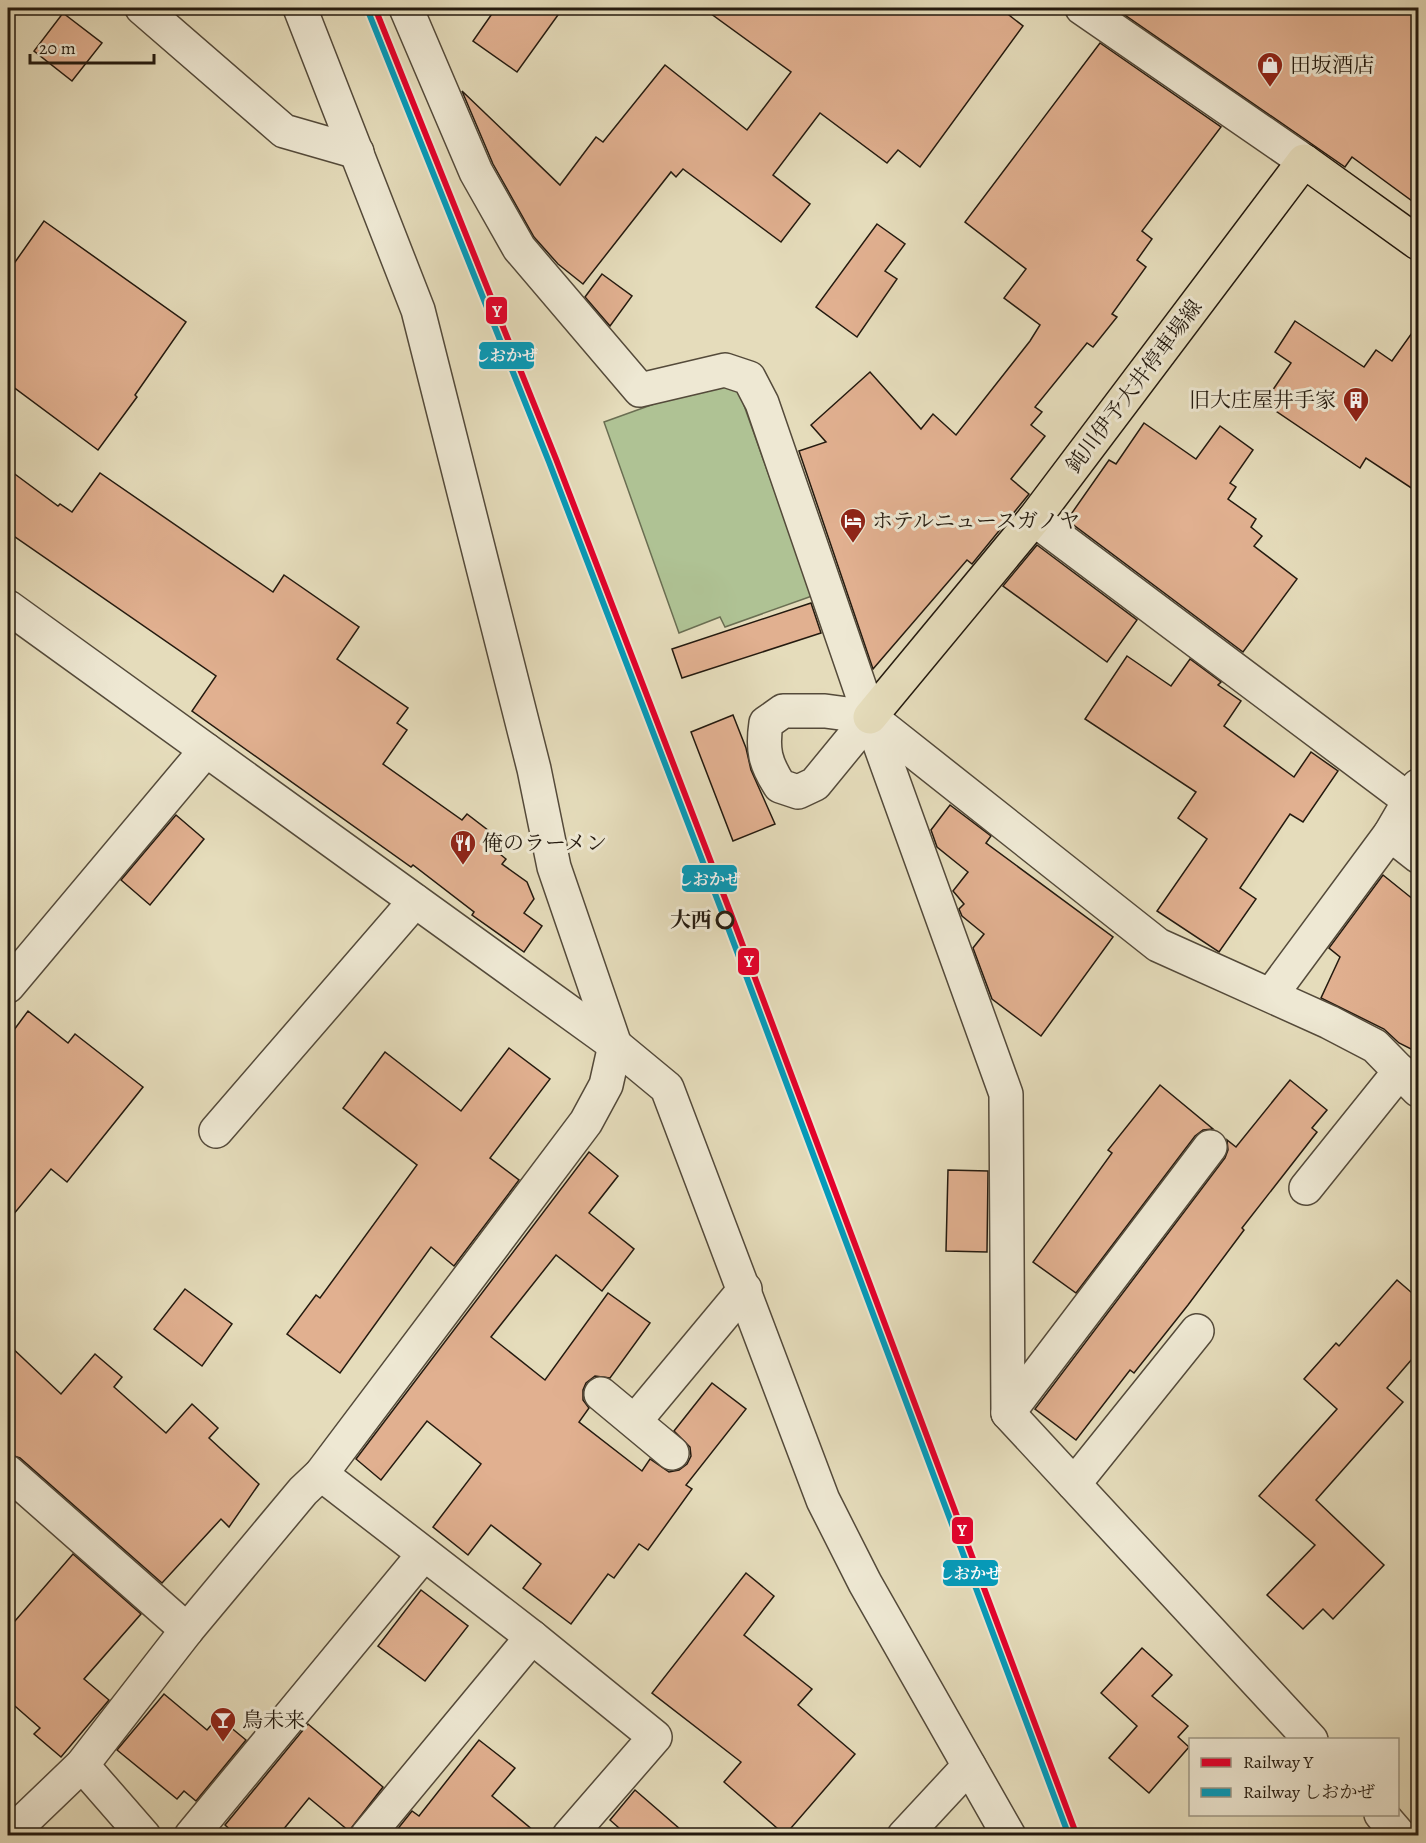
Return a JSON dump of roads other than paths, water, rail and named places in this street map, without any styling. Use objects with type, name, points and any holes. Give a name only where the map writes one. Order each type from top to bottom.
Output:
[{"type":"main road","name":"鈍川伊予大井停車場線","points":[[870,717],[1034,519],[1304,161]]},
{"type":"main road","points":[[1304,161],[1419,243]]},
{"type":"street","points":[[142,8],[284,131],[357,152]]},
{"type":"street","points":[[8,1836],[82,1766],[187,1630],[303,1491],[321,1474],[586,1122],[606,1085],[615,1045],[554,867],[534,769],[418,310],[300,8]]},
{"type":"street","points":[[406,8],[476,172],[519,249],[640,390],[725,370],[749,378],[762,403],[870,717],[1006,1094],[1008,1413],[1309,1738]]},
{"type":"street","points":[[1082,8],[1304,161]]},
{"type":"street","points":[[1034,519],[1414,793],[1390,834],[1271,995]]},
{"type":"street","points":[[8,607],[615,1045],[667,1088],[823,1500],[865,1583],[1009,1836]]},
{"type":"street","points":[[870,717],[1158,945],[1271,995],[1375,1046],[1409,1080],[1306,1188]]},
{"type":"street","points":[[8,986],[206,750]]},
{"type":"street","points":[[1390,834],[1419,856]]},
{"type":"street","points":[[216,1131],[415,901]]},
{"type":"street","points":[[1008,1413],[1210,1147]]},
{"type":"street","points":[[635,1421],[745,1289]]},
{"type":"street","points":[[1074,1484],[1197,1331]]},
{"type":"street","points":[[601,1394],[672,1453]]},
{"type":"street","points":[[8,1472],[187,1630]]},
{"type":"street","points":[[321,1474],[532,1637],[655,1737],[569,1836]]},
{"type":"street","points":[[191,1836],[424,1554]]},
{"type":"street","points":[[367,1836],[532,1637]]},
{"type":"street","points":[[82,1766],[144,1836]]},
{"type":"street","points":[[904,1836],[969,1766]]},
{"type":"street","points":[[1382,1816],[1400,1836]]},
{"type":"rail line","name":"Y","points":[[375,8],[556,459],[731,914],[1077,1836]]},
{"type":"rail line","name":"しおかぜ","points":[[368,11],[549,462],[724,917],[1069,1836]]},
{"type":"place","name":"田坂酒店","points":[[1270,88]]},
{"type":"place","name":"旧大庄屋井手家","points":[[1356,423]]},
{"type":"place","name":"ホテルニュースガノヤ","points":[[853,544]]},
{"type":"place","name":"俺のラーメン","points":[[463,866]]},
{"type":"place","name":"大西","points":[[725,920]]},
{"type":"place","name":"鳥未来","points":[[223,1743]]}]
